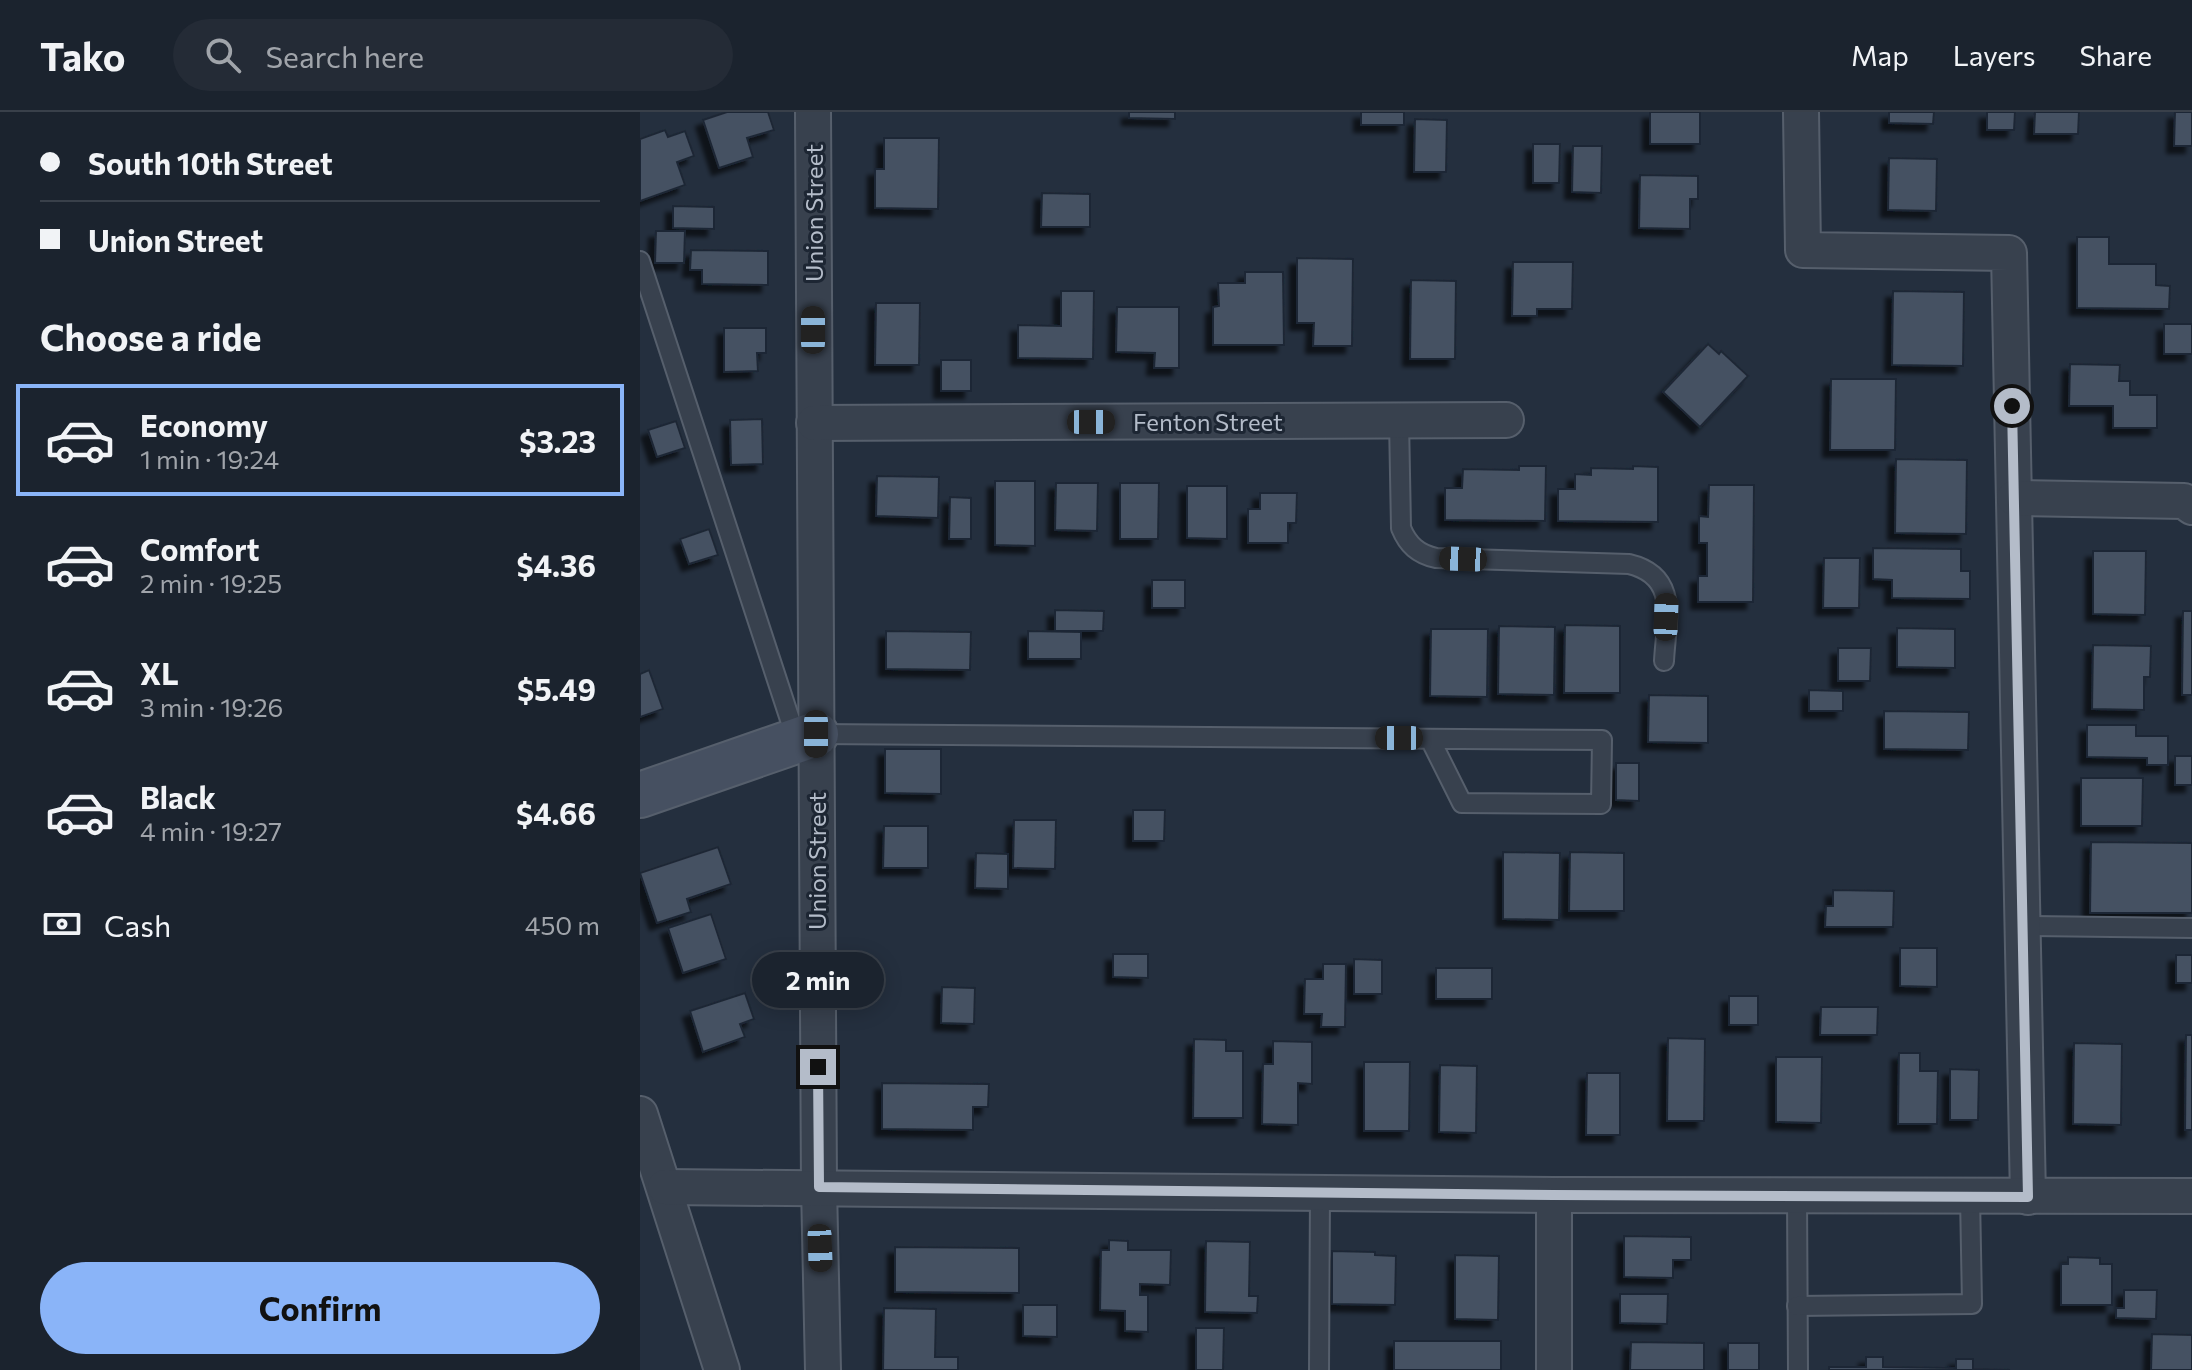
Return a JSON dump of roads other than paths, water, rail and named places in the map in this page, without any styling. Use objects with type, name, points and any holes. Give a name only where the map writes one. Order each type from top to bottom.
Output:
[{"type":"street","name":"Union Street","points":[[813,112],[814,423],[806,738],[823,1370]]},
{"type":"street","points":[[1801,112],[1803,250],[2009,253],[2028,1197]]},
{"type":"street","name":"Fenton Street","points":[[814,423],[1506,420]]},
{"type":"street","points":[[2014,498],[2184,501],[2192,507]]},
{"type":"street","points":[[640,795],[806,738]]},
{"type":"street","points":[[640,1114],[722,1370]]},
{"type":"street","points":[[665,1187],[1554,1195],[2192,1196]]},
{"type":"street","points":[[1554,1195],[1554,1370]]},
{"type":"lane","points":[[640,261],[806,738],[1430,739],[1602,740],[1601,804],[1462,803],[1430,739]]},
{"type":"lane","points":[[1399,420],[1401,528],[1406,541],[1421,555],[1643,567],[1659,579],[1666,595],[1664,661]]},
{"type":"lane","points":[[2022,926],[2192,928]]},
{"type":"lane","points":[[1319,1370],[1320,1193]]},
{"type":"lane","points":[[1797,1196],[1798,1370]]},
{"type":"lane","points":[[1797,1306],[1972,1304],[1970,1196]]}]
